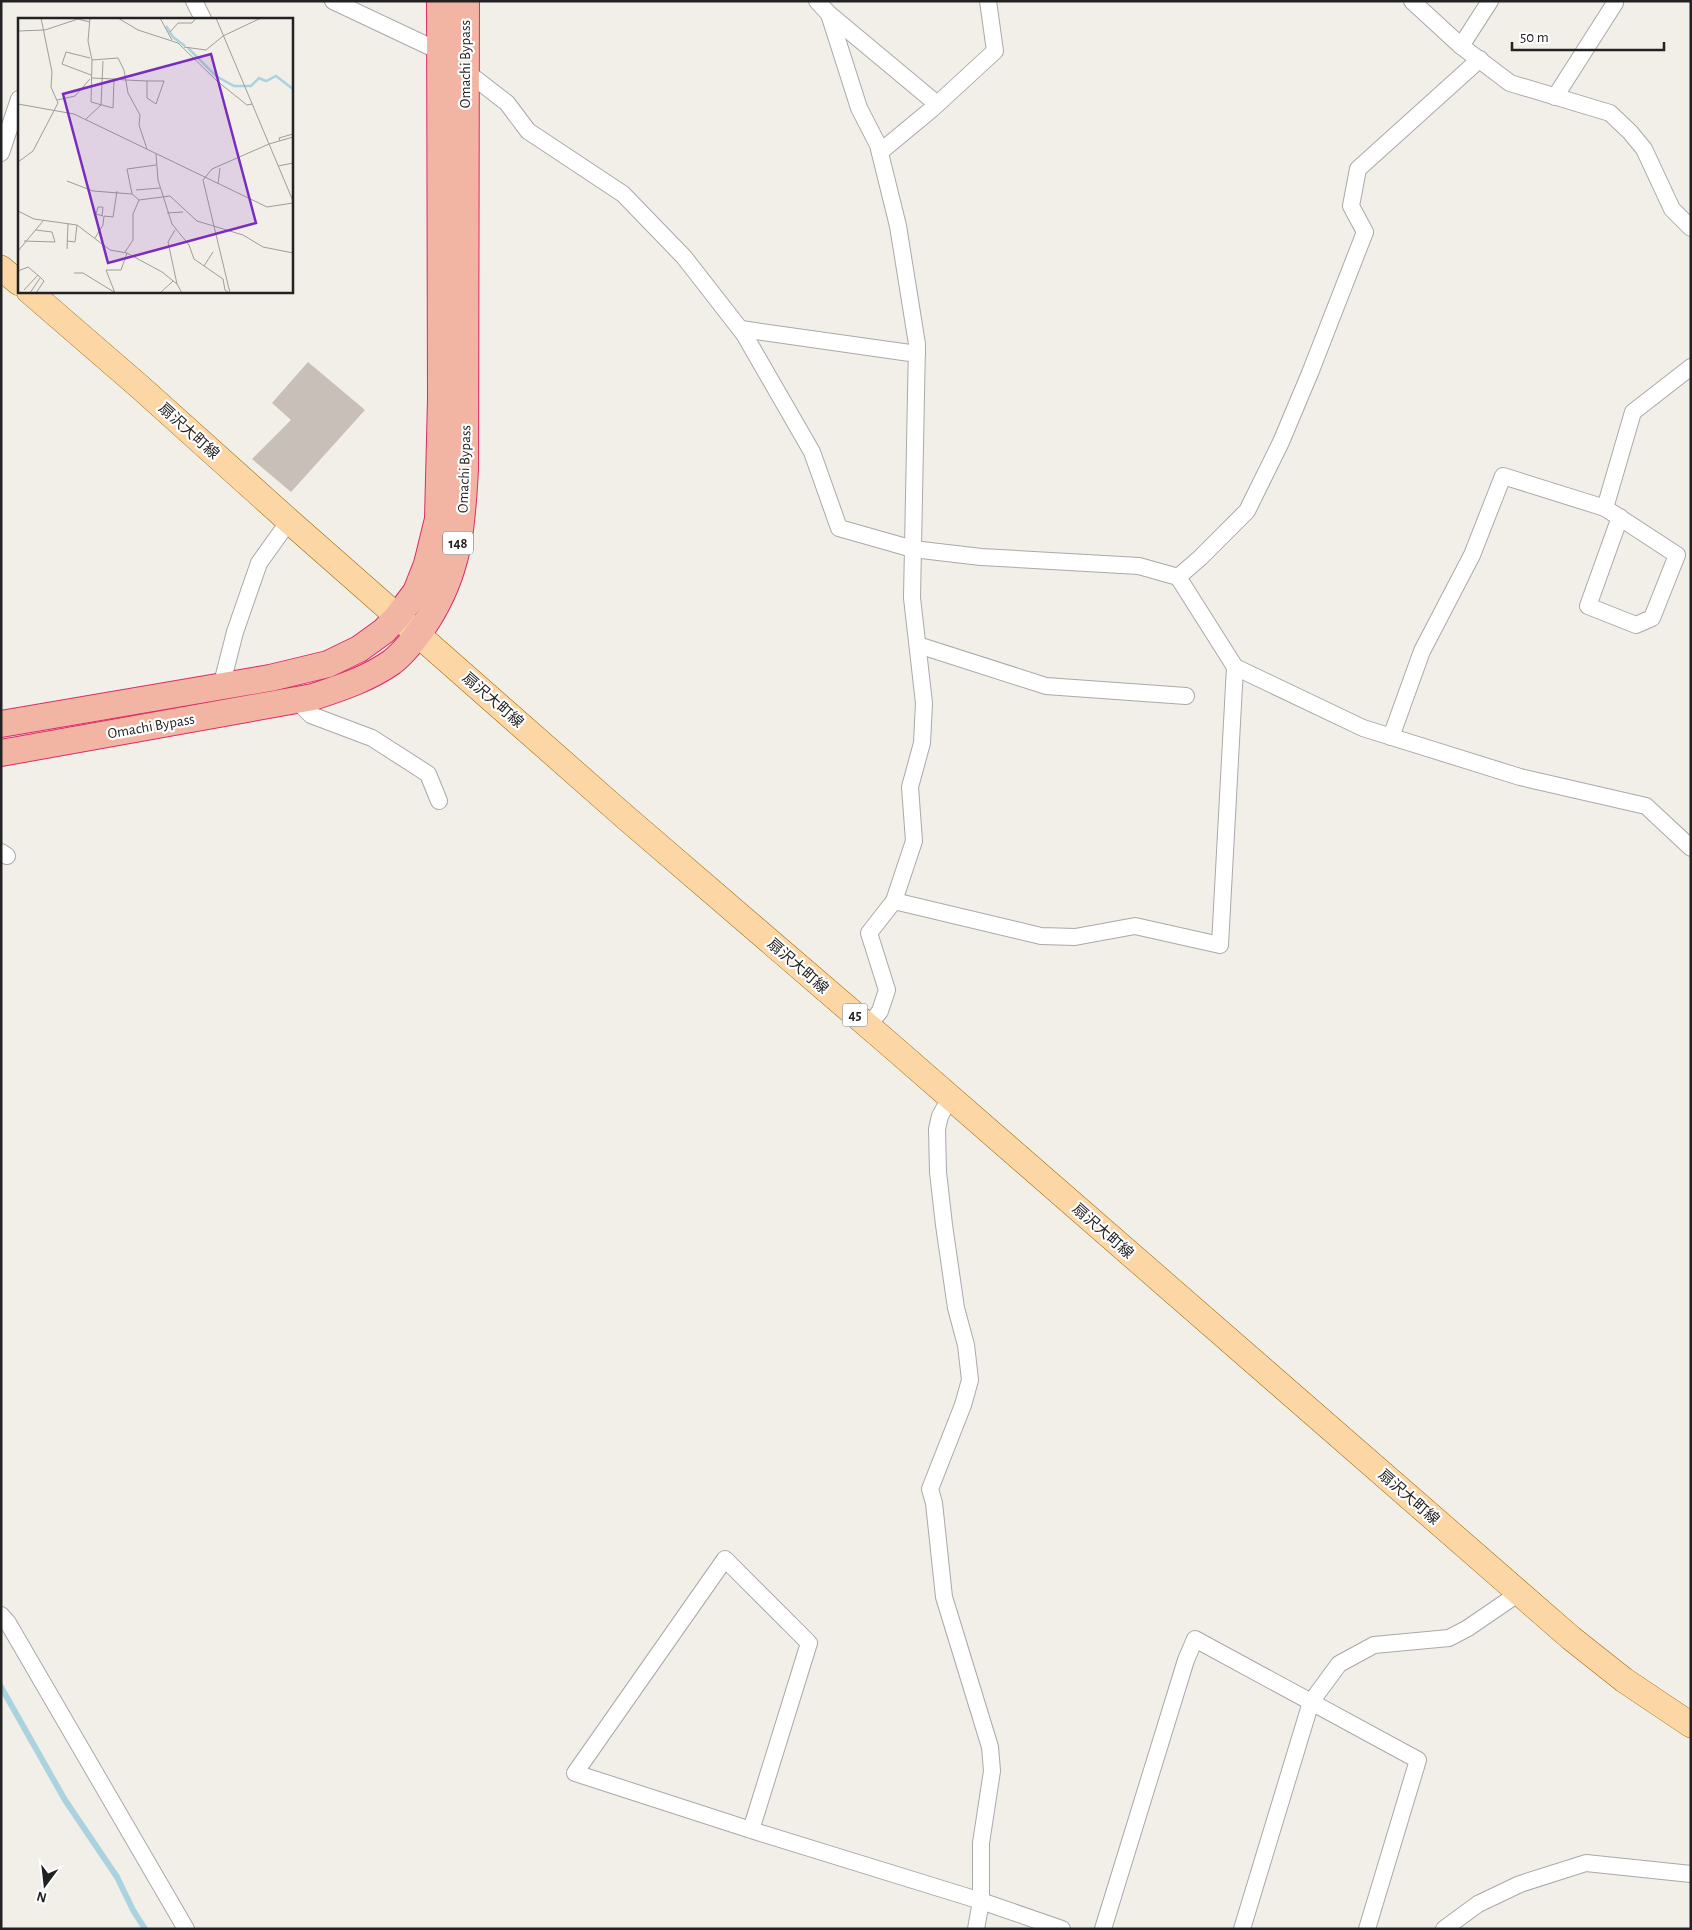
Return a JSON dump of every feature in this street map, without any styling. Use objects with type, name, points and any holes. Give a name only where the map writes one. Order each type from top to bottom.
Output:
[{"type":"highway","name":"Omachi Bypass","points":[[1,724],[221,687],[328,664],[359,649],[384,631],[416,592],[427,564],[438,519],[441,399],[440,1]]},
{"type":"highway","name":"Omachi Bypass","points":[[1,753],[313,697],[351,684],[377,671],[404,652],[419,634],[438,604],[454,561],[463,512],[465,469],[466,1]]},
{"type":"main road","points":[[1,268],[18,282]]},
{"type":"main road","name":"扇沢大町線","points":[[30,292],[624,816],[1571,1638],[1624,1680],[1691,1726]]},
{"type":"street","points":[[194,1],[202,18]]},
{"type":"street","points":[[333,1],[441,52],[507,103],[528,131],[623,194],[684,258],[741,329],[812,452],[839,528],[912,549],[981,557],[1139,566],[1178,577],[1236,667],[1363,728],[1520,777],[1646,806],[1691,848]]},
{"type":"street","points":[[817,1],[829,14],[937,104]]},
{"type":"street","points":[[880,152],[937,104],[995,51],[988,1]]},
{"type":"street","points":[[1412,1],[1461,46],[1510,83],[1610,113],[1630,132],[1644,150],[1672,210],[1691,228]]},
{"type":"street","points":[[1461,46],[1490,1]]},
{"type":"street","points":[[1556,96],[1616,3]]},
{"type":"street","points":[[829,14],[859,108],[880,152],[898,226],[917,344],[912,598],[924,703],[922,743],[910,787],[914,841],[894,901],[869,933],[887,990],[880,1011],[868,1027]]},
{"type":"street","points":[[1178,577],[1247,511],[1281,442],[1365,232],[1351,206],[1358,169],[1480,59]]},
{"type":"street","points":[[1,153],[18,102]]},
{"type":"street","points":[[741,329],[917,354]]},
{"type":"street","points":[[1605,508],[1633,412],[1691,367]]},
{"type":"street","points":[[1391,737],[1422,651],[1472,555],[1503,476],[1605,508],[1620,517],[1678,555],[1652,618],[1636,625],[1588,606],[1620,517]]},
{"type":"street","points":[[221,687],[235,632],[259,563],[289,521]]},
{"type":"street","points":[[918,645],[1046,686],[1186,696]]},
{"type":"street","points":[[894,901],[1041,936],[1075,937],[1135,926],[1220,945],[1236,667]]},
{"type":"street","points":[[296,700],[311,715],[372,738],[428,774],[439,801]]},
{"type":"street","points":[[950,1098],[940,1116],[937,1129],[938,1172],[956,1308],[966,1345],[970,1380],[963,1405],[930,1489],[934,1503],[944,1597],[990,1747],[992,1771],[981,1843],[981,1901],[976,1929]]},
{"type":"street","points":[[751,1830],[809,1642],[725,1559],[575,1772],[751,1830],[981,1901],[1062,1929]]},
{"type":"street","points":[[1242,1929],[1311,1702],[1339,1664],[1374,1645],[1450,1638],[1519,1593]]},
{"type":"street","points":[[1,1615],[8,1622],[186,1929]]},
{"type":"street","points":[[1103,1929],[1186,1660],[1195,1639],[1418,1760],[1368,1929]]},
{"type":"street","points":[[1444,1929],[1478,1904],[1520,1884],[1586,1863],[1691,1874]]},
{"type":"building","points":[[308,362],[365,410],[291,492],[252,459],[291,420],[272,403]]},
{"type":"waterway","points":[[1,1687],[65,1800],[117,1877],[133,1910],[145,1929]]}]
